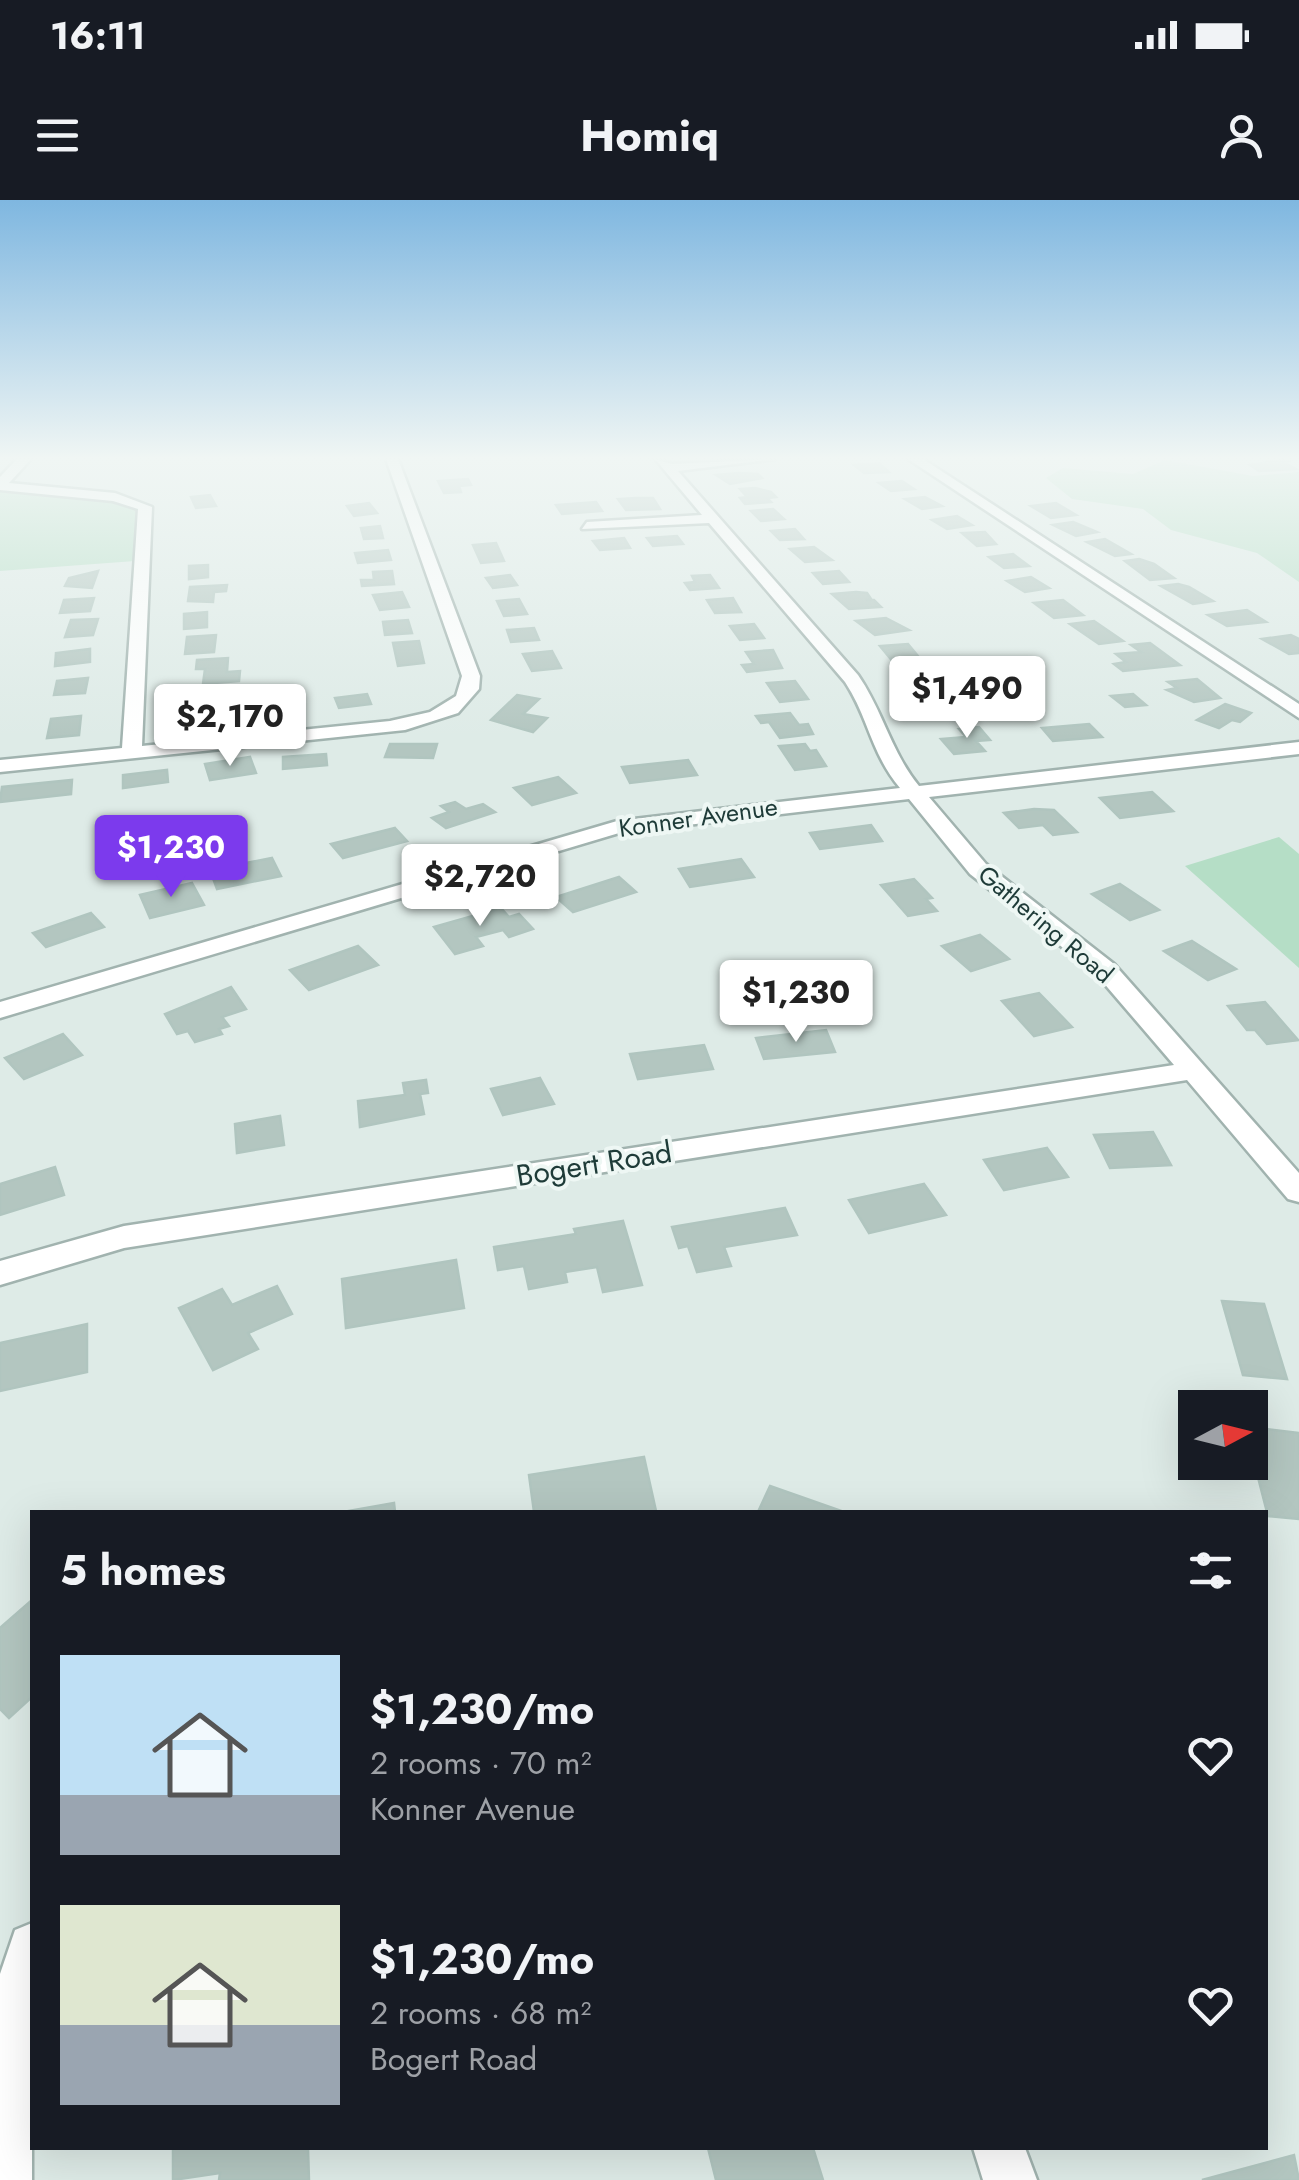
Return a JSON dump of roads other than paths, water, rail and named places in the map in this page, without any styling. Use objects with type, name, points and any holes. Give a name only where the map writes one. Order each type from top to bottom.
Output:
[{"type":"street","points":[[132,752],[143,551]]},
{"type":"street","points":[[0,766],[399,726],[441,713],[467,695],[471,676],[425,551]]},
{"type":"street","name":"Gathering Road","points":[[741,551],[852,679],[865,698],[887,760],[990,880],[1105,970],[1299,1192]]},
{"type":"street","points":[[1054,551],[1299,712]]},
{"type":"street","name":"Konner Avenue","points":[[0,1010],[617,826],[1299,748]]},
{"type":"street","name":"Bogert Road","points":[[0,1273],[124,1236],[1192,1071]]},
{"type":"street","points":[[5,2180],[21,1986],[30,1954]]},
{"type":"street","points":[[1000,2150],[1010,2180]]}]
